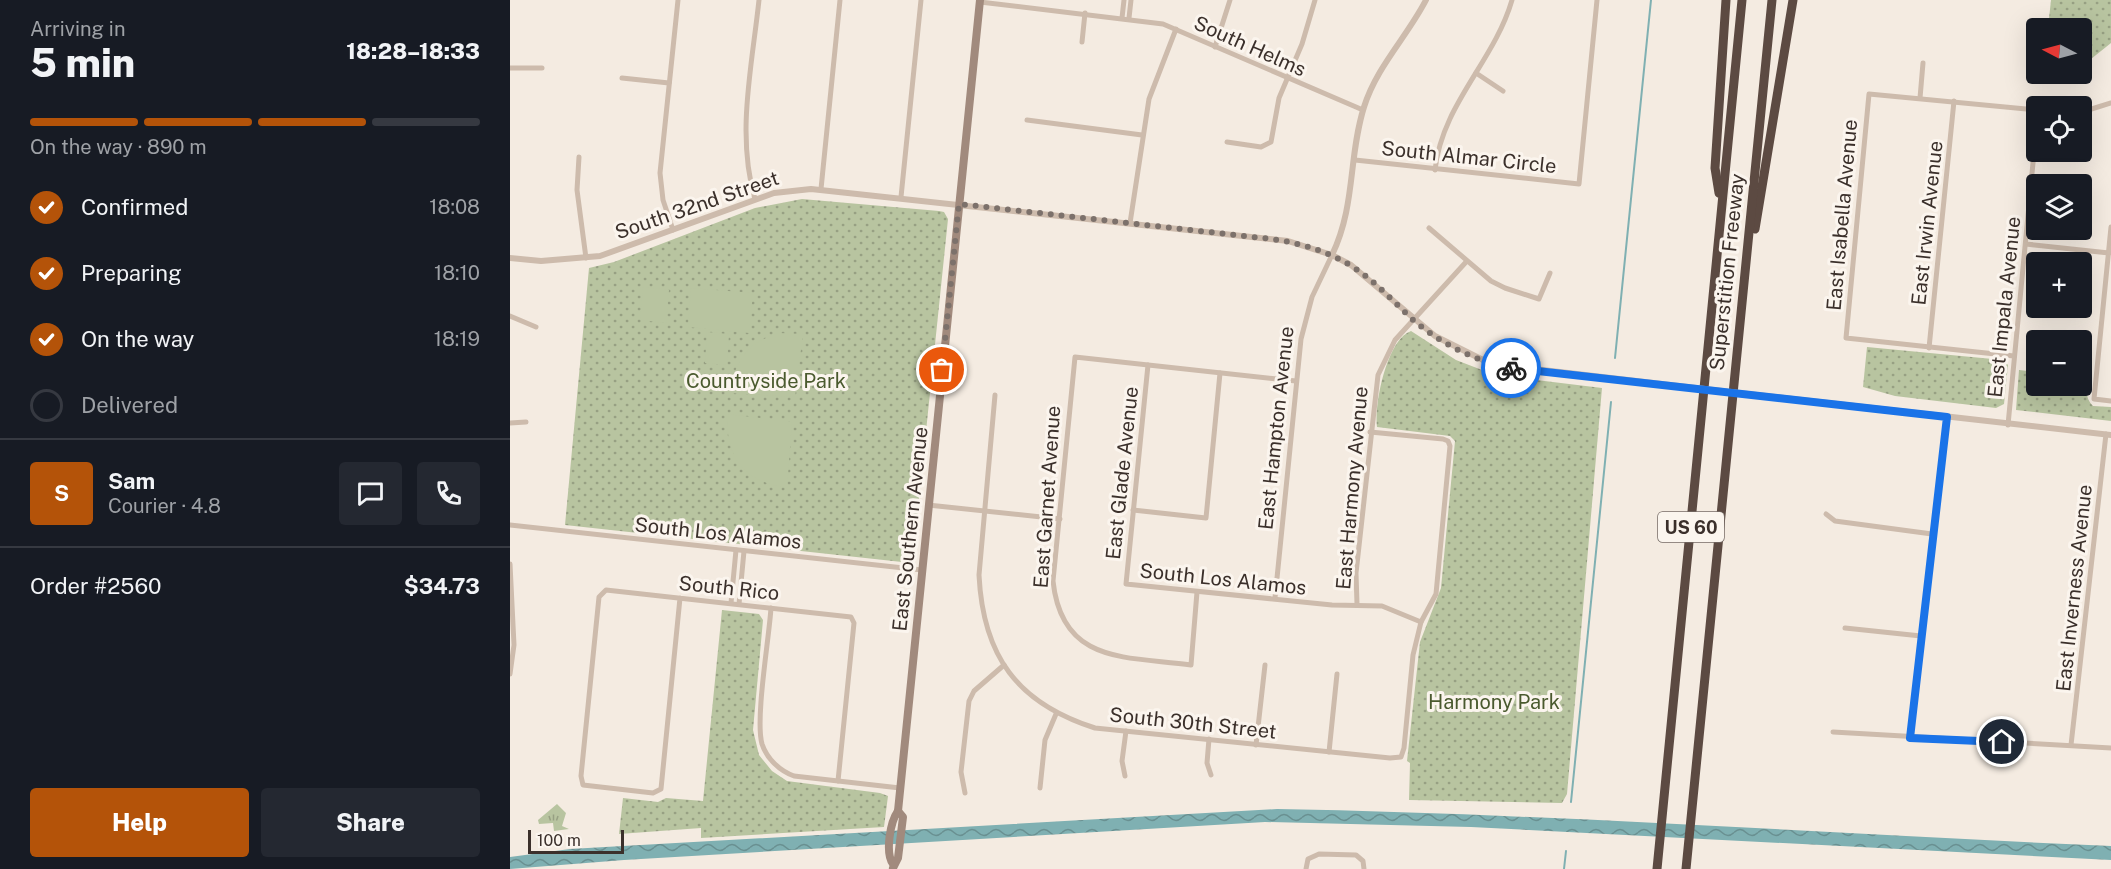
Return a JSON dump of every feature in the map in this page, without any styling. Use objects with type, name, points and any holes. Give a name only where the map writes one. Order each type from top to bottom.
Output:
[{"type":"highway","points":[[1721,204],[1715,168],[1726,0]]},
{"type":"highway","name":"Superstition Freeway","points":[[1658,865],[1742,0]]},
{"type":"highway","name":"Superstition Freeway","points":[[1686,866],[1772,0]]},
{"type":"highway","points":[[1742,313],[1793,0]]},
{"type":"main road","name":"East Southern Avenue","points":[[893,867],[889,858],[890,846],[893,817],[898,811],[980,1]]},
{"type":"main road","name":"East Southern Avenue","points":[[893,867],[898,858],[903,817],[898,811]]},
{"type":"street","points":[[673,230],[664,208],[661,187],[678,0]]},
{"type":"street","points":[[755,199],[747,170],[745,143],[759,0]]},
{"type":"street","points":[[821,189],[840,0]]},
{"type":"street","points":[[901,197],[921,0]]},
{"type":"street","points":[[1122,18],[1124,0]]},
{"type":"street","points":[[1129,18],[1131,0]]},
{"type":"street","points":[[1215,47],[1230,0]]},
{"type":"street","points":[[1227,142],[1261,147],[1269,144],[1276,110],[1302,44],[1315,0]]},
{"type":"street","name":"East Hampton Avenue","points":[[1275,598],[1296,381],[1305,318],[1348,214],[1363,111],[1383,64],[1426,0]]},
{"type":"street","points":[[1435,171],[1437,146],[1447,120],[1505,24],[1512,0]]},
{"type":"street","name":"South Almar Circle","points":[[1355,160],[1435,171],[1579,184],[1597,0]]},
{"type":"street","name":"South Helms","points":[[980,1],[1129,18],[1176,29],[1363,111]]},
{"type":"street","points":[[1082,42],[1085,13]]},
{"type":"street","points":[[1130,223],[1149,99],[1160,64],[1176,29]]},
{"type":"street","points":[[1923,63],[1920,98],[2026,110]]},
{"type":"street","points":[[510,68],[542,68]]},
{"type":"street","points":[[1476,73],[1503,91]]},
{"type":"street","points":[[622,78],[669,83]]},
{"type":"street","name":"East Isabella Avenue","points":[[1920,98],[1869,93],[1846,338],[1929,348]]},
{"type":"street","name":"East Irwin Avenue","points":[[1929,348],[1954,101]]},
{"type":"street","points":[[2092,109],[2111,104]]},
{"type":"street","points":[[1026,120],[1142,135]]},
{"type":"street","points":[[579,157],[577,190],[586,258]]},
{"type":"street","name":"East Impala Avenue","points":[[2008,425],[2033,162]]},
{"type":"street","name":"South 32nd Street","points":[[510,258],[541,261],[586,258],[673,230],[774,193],[821,189],[901,197],[1288,241],[1332,255],[1365,275],[1413,319],[1453,347],[1491,364],[2108,435]]},
{"type":"street","points":[[2111,227],[2094,399],[2111,400]]},
{"type":"street","points":[[1429,228],[1466,262],[1505,288],[1539,299],[1550,273]]},
{"type":"street","points":[[2026,244],[2109,253]]},
{"type":"street","name":"East Harmony Avenue","points":[[1357,604],[1356,573],[1378,375],[1395,340],[1466,262]]},
{"type":"street","points":[[510,316],[536,327]]},
{"type":"street","points":[[1929,348],[2014,356]]},
{"type":"street","name":"East Garnet Avenue","points":[[1148,365],[1075,357],[1053,582],[1055,601],[1063,620],[1074,634],[1087,646],[1103,654],[1191,665],[1197,592]]},
{"type":"street","points":[[1148,365],[1296,381]]},
{"type":"street","name":"East Glade Avenue","points":[[1126,584],[1148,365]]},
{"type":"street","points":[[1133,510],[1206,518],[1220,373]]},
{"type":"street","name":"South 30th Street","points":[[995,396],[979,575],[986,630],[1004,664],[1033,697],[1056,714],[1095,728],[1329,752],[1401,757],[1413,656],[1421,622]]},
{"type":"street","points":[[1910,738],[1947,417]]},
{"type":"street","points":[[510,423],[526,422]]},
{"type":"street","points":[[1370,432],[1448,441],[1450,446],[1436,594],[1421,622]]},
{"type":"street","name":"East Inverness Avenue","points":[[2071,745],[2108,435]]},
{"type":"street","points":[[928,505],[1060,519]]},
{"type":"street","points":[[1826,514],[1835,521],[1932,534]]},
{"type":"street","name":"South Los Alamos","points":[[510,525],[922,570]]},
{"type":"street","points":[[731,603],[736,550]]},
{"type":"street","points":[[739,604],[744,551]]},
{"type":"street","points":[[510,564],[514,645],[510,674]]},
{"type":"street","name":"South Los Alamos","points":[[1126,584],[1332,604],[1382,606],[1421,622]]},
{"type":"street","name":"South Rico","points":[[680,598],[662,787],[659,792],[583,785],[580,776],[599,597],[603,591],[680,598],[731,603],[851,617],[854,622],[838,781]]},
{"type":"street","points":[[771,608],[760,728],[762,744],[769,757],[780,769],[794,776],[900,788]]},
{"type":"street","points":[[1845,628],[1921,636]]},
{"type":"street","points":[[965,793],[961,772],[966,713],[974,691],[1004,664]]},
{"type":"street","points":[[1256,744],[1265,665]]},
{"type":"street","points":[[1329,752],[1337,674]]},
{"type":"street","points":[[967,687],[974,691]]},
{"type":"street","points":[[1040,788],[1045,740],[1056,714]]},
{"type":"street","points":[[1125,776],[1122,761],[1126,731]]},
{"type":"street","points":[[1833,732],[2111,748]]},
{"type":"street","points":[[1209,739],[1207,763],[1211,775]]},
{"type":"street","points":[[1306,869],[1310,856],[1319,854],[1356,855],[1363,861],[1364,868]]},
{"type":"green space","points":[[2051,0],[2111,0],[2111,43],[2092,58],[2092,18],[2049,18]]},
{"type":"green space","name":"Countryside Park","points":[[802,199],[939,211],[944,212],[948,219],[913,557],[902,562],[565,525],[589,268],[614,262],[755,208]]},
{"type":"green space","points":[[643,287],[669,290],[666,323],[640,320]]},
{"type":"green space","points":[[691,288],[753,293],[749,333],[688,327]]},
{"type":"green space","name":"Harmony Park","points":[[1411,331],[1456,360],[1495,375],[1602,388],[1567,794],[1562,803],[1409,800],[1410,763],[1407,761],[1420,642],[1441,588],[1455,441],[1450,436],[1377,427],[1378,403],[1384,373],[1395,346],[1403,336]]},
{"type":"green space","points":[[707,332],[729,334],[727,365],[705,363]]},
{"type":"green space","points":[[779,333],[803,334],[795,397],[730,393],[735,372],[744,355],[759,342]]},
{"type":"green space","points":[[1867,347],[2003,360],[2008,365],[2004,404],[1996,408],[1895,396],[1863,387]]},
{"type":"green space","points":[[2019,370],[2026,371],[2026,396],[2087,396],[2093,406],[2111,407],[2111,421],[2016,410]]},
{"type":"green space","points":[[727,414],[792,422],[787,488],[759,480],[740,465],[730,443]]},
{"type":"green space","points":[[722,610],[759,614],[763,620],[753,730],[759,755],[772,771],[787,781],[888,796],[884,827],[701,838],[701,828],[619,834],[623,798],[658,802],[666,798],[703,801]]},
{"type":"green space","points":[[557,804],[566,813],[562,826],[569,829],[554,831],[553,823],[539,824],[538,820]]},
{"type":"water","points":[[1277,809],[1590,820],[2111,846],[2111,860],[1471,827],[1265,822],[624,860],[510,869],[510,857],[570,849]]},
{"type":"waterway","points":[[1615,358],[1651,0]]},
{"type":"waterway","points":[[1571,802],[1611,402]]},
{"type":"waterway","points":[[1564,869],[1566,851]]},
{"type":"way so far","points":[[942,370],[959,204],[1288,241],[1309,247],[1351,265],[1413,319],[1453,347],[1491,364],[1511,368]]},
{"type":"route","points":[[1511,368],[1947,417],[1910,738],[2002,742]]}]
